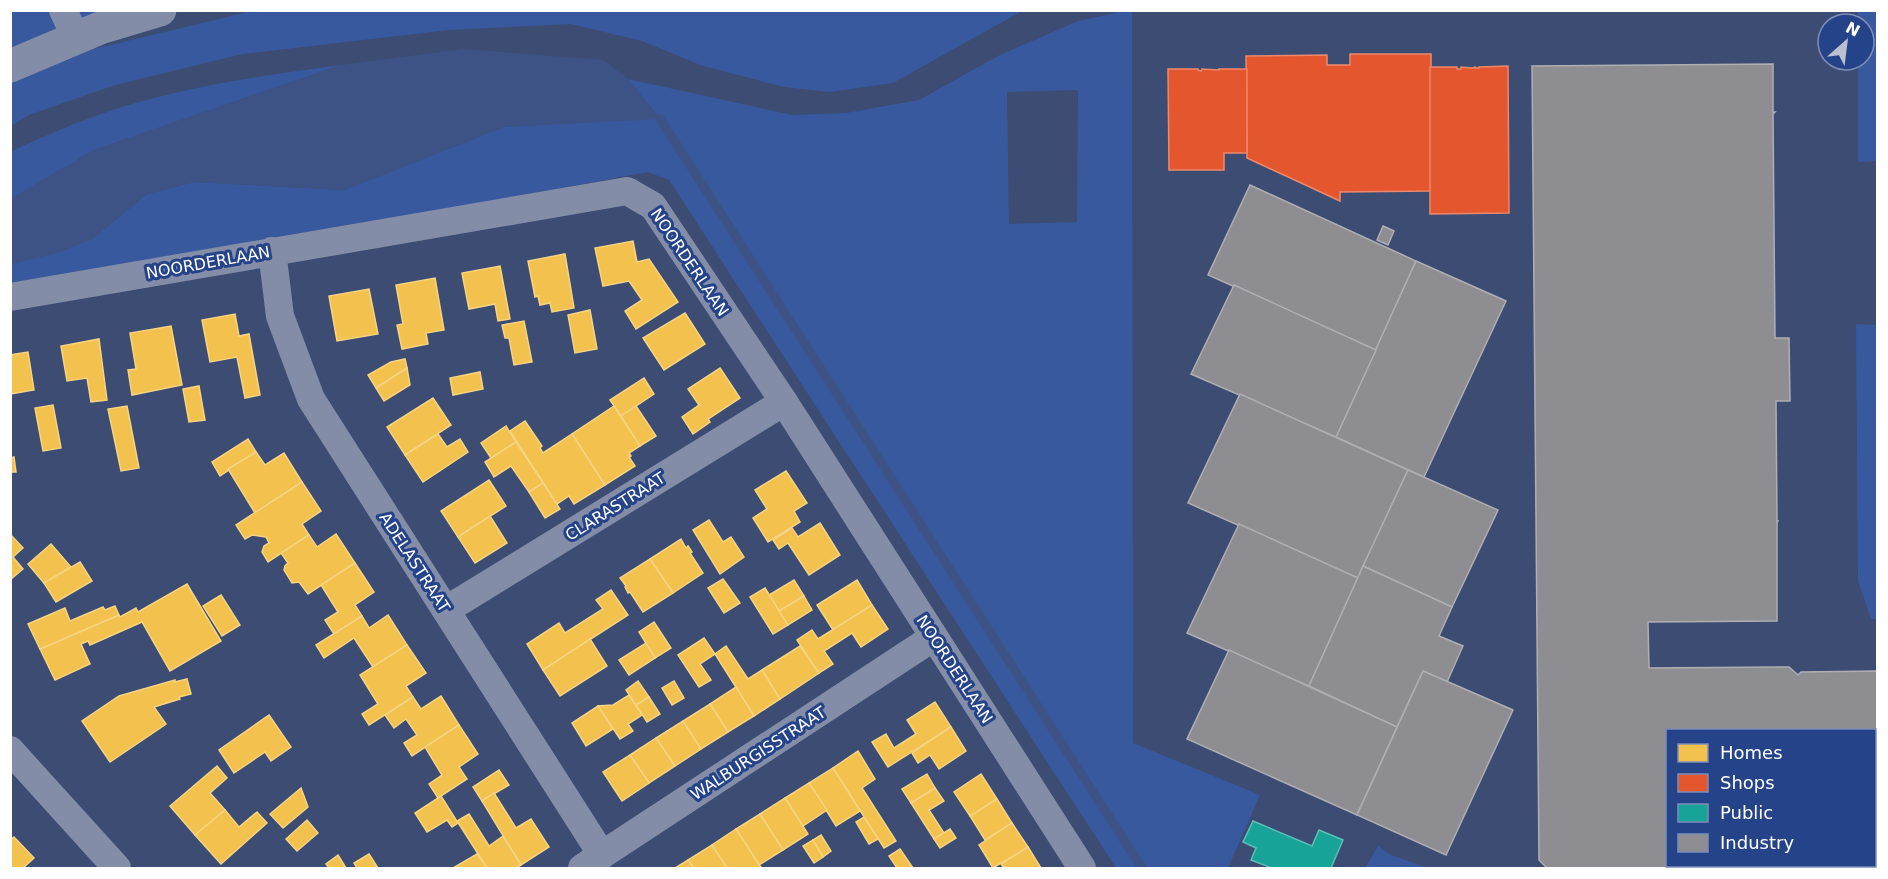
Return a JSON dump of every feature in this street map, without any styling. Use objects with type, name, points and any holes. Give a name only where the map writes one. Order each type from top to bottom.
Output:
[{"type":"street","points":[[10,66],[70,24],[100,28],[160,10]]},
{"type":"street","name":"NOORDERLAAN","points":[[10,297],[627,192],[653,206],[784,402],[1082,868]]},
{"type":"street","name":"ADELASTRAAT","points":[[272,251],[280,316],[311,399],[446,610],[592,862]]},
{"type":"street","name":"CLARASTRAAT","points":[[446,610],[784,402]]},
{"type":"street","name":"WALBURGISSTRAAT","points":[[592,862],[934,637]]},
{"type":"street","points":[[10,750],[111,867]]},
{"type":"shaded area","points":[[10,11],[114,11],[11,52]]},
{"type":"shaded area","points":[[252,11],[1022,11],[893,83],[830,92],[784,87],[703,66],[642,41],[571,24],[449,30],[243,54],[115,85],[29,115],[11,126],[11,81],[81,52]]},
{"type":"shaded area","points":[[1132,11],[1133,743],[1260,795],[1228,868],[1116,868],[669,180],[648,172],[11,290],[10,264],[92,239],[147,194],[194,182],[344,190],[504,127],[659,118],[628,79],[792,115],[846,113],[919,100],[1000,55],[1078,21]],"holes":[[[1078,90],[1077,222],[1009,224],[1007,92]]]},
{"type":"shaded area","points":[[1877,11],[1877,161],[1858,162],[1858,72],[1876,72],[1876,12],[1858,12]]},
{"type":"shaded area","points":[[463,49],[603,60],[628,79],[660,119],[504,127],[344,190],[194,182],[147,194],[92,239],[58,253],[11,264],[11,199],[94,150],[341,65]]},
{"type":"shaded area","points":[[341,65],[94,150],[11,199],[10,152],[42,137],[109,111],[167,95],[217,84]]},
{"type":"shaded area","points":[[1856,324],[1877,325],[1877,619],[1871,619],[1858,581]]},
{"type":"shaded area","points":[[1378,846],[1391,855],[1428,868],[1365,868]]},
{"type":"building: Homes","points":[[633,241],[637,262],[649,259],[678,302],[636,329],[625,311],[642,300],[629,281],[603,286],[595,248]]},
{"type":"building: Homes","points":[[565,254],[574,308],[552,312],[550,303],[540,305],[538,296],[535,297],[528,261]]},
{"type":"building: Homes","points":[[500,266],[510,319],[498,321],[495,304],[469,309],[462,273]]},
{"type":"building: Homes","points":[[435,278],[444,330],[426,333],[428,344],[402,349],[397,325],[403,324],[396,285]]},
{"type":"building: Homes","points":[[369,289],[378,334],[337,341],[329,296]]},
{"type":"building: Homes","points":[[590,310],[597,349],[575,353],[568,315]]},
{"type":"building: Homes","points":[[685,313],[705,344],[664,370],[643,338]]},
{"type":"building: Homes","points":[[235,314],[239,336],[249,334],[260,395],[245,398],[237,357],[210,362],[202,320]]},
{"type":"building: Homes","points":[[524,321],[532,362],[514,365],[509,338],[505,338],[502,325]]},
{"type":"building: Homes","points":[[171,326],[182,385],[132,395],[128,370],[136,369],[130,333]]},
{"type":"building: Homes","points":[[99,339],[107,400],[91,402],[87,378],[67,381],[61,346]]},
{"type":"building: Homes","points":[[28,352],[34,390],[10,394],[10,355]]},
{"type":"building: Homes","points":[[405,359],[407,368],[376,388],[368,375],[391,362]]},
{"type":"building: Homes","points":[[407,368],[410,385],[384,401],[376,388]]},
{"type":"building: Homes","points":[[720,368],[740,398],[708,419],[710,422],[693,434],[682,417],[699,405],[688,389]]},
{"type":"building: Homes","points":[[480,372],[483,389],[453,395],[450,378]]},
{"type":"building: Homes","points":[[644,378],[654,394],[621,416],[610,400]]},
{"type":"building: Homes","points":[[199,386],[205,420],[189,422],[183,389]]},
{"type":"building: Homes","points":[[433,398],[451,425],[405,455],[387,427]]},
{"type":"building: Homes","points":[[53,405],[61,448],[43,451],[35,408]]},
{"type":"building: Homes","points":[[127,406],[139,468],[121,471],[108,409]]},
{"type":"building: Homes","points":[[614,406],[640,446],[629,453],[635,466],[605,485],[572,434]]},
{"type":"building: Homes","points":[[636,406],[656,436],[640,446],[621,416]]},
{"type":"building: Homes","points":[[525,421],[542,446],[540,448],[543,453],[572,434],[605,485],[574,504],[569,496],[557,504],[510,431]]},
{"type":"building: Homes","points":[[506,426],[516,442],[491,458],[481,443]]},
{"type":"building: Homes","points":[[438,434],[447,447],[460,439],[468,452],[423,482],[405,455]]},
{"type":"building: Homes","points":[[248,439],[256,452],[220,476],[212,462]]},
{"type":"building: Homes","points":[[516,442],[543,483],[529,492],[511,466],[494,477],[485,462]]},
{"type":"building: Homes","points":[[256,452],[265,465],[284,453],[302,482],[255,513],[228,469]]},
{"type":"building: Homes","points":[[14,457],[16,472],[10,472],[10,458]]},
{"type":"building: Homes","points":[[786,471],[807,503],[794,511],[800,522],[768,542],[753,518],[767,509],[755,490]]},
{"type":"building: Homes","points":[[489,480],[506,506],[458,537],[441,511]]},
{"type":"building: Homes","points":[[302,482],[321,511],[302,524],[309,535],[268,562],[262,552],[264,546],[269,543],[266,537],[252,535],[245,539],[236,525]]},
{"type":"building: Homes","points":[[543,483],[560,509],[545,518],[529,492]]},
{"type":"building: Homes","points":[[490,516],[507,543],[475,563],[458,537]]},
{"type":"building: Homes","points":[[709,520],[723,542],[731,537],[744,557],[720,574],[693,530]]},
{"type":"building: Homes","points":[[820,523],[840,555],[809,575],[788,543],[779,549],[773,540],[792,528],[798,537]]},
{"type":"building: Homes","points":[[10,534],[23,548],[13,557],[23,569],[10,580]]},
{"type":"building: Homes","points":[[336,534],[355,563],[308,594],[299,582],[292,583],[284,570],[288,563],[281,553],[309,535],[317,547]]},
{"type":"building: Homes","points":[[681,539],[686,548],[688,546],[692,552],[690,553],[703,573],[673,593],[650,559]]},
{"type":"building: Homes","points":[[51,544],[71,567],[44,583],[28,564]]},
{"type":"building: Homes","points":[[650,559],[673,593],[643,612],[620,578]]},
{"type":"building: Homes","points":[[80,562],[92,581],[56,602],[44,583]]},
{"type":"building: Homes","points":[[355,563],[374,592],[355,605],[362,616],[334,634],[325,620],[338,612],[321,585]]},
{"type":"building: Homes","points":[[723,579],[740,603],[724,613],[708,588]]},
{"type":"building: Homes","points":[[794,580],[804,596],[779,611],[769,595]]},
{"type":"building: Homes","points":[[857,580],[872,605],[833,630],[817,605]]},
{"type":"building: Homes","points":[[187,584],[221,641],[170,671],[142,622],[90,645],[88,641],[81,644],[90,664],[55,680],[40,649],[119,615],[120,617],[136,608],[138,612]]},
{"type":"building: Homes","points":[[765,588],[788,625],[773,634],[750,597]]},
{"type":"building: Homes","points":[[611,590],[628,615],[543,670],[527,644],[559,623],[565,633],[603,609],[596,600]]},
{"type":"building: Homes","points":[[221,595],[240,625],[222,636],[203,606]]},
{"type":"building: Homes","points":[[804,596],[812,610],[788,625],[779,611]]},
{"type":"building: Homes","points":[[872,605],[888,629],[861,647],[852,633],[824,651],[833,664],[819,673],[797,640],[812,630],[818,639]]},
{"type":"building: Homes","points":[[115,606],[119,615],[40,649],[28,624],[65,608],[70,621],[103,607],[105,610]]},
{"type":"building: Homes","points":[[388,615],[407,645],[373,667],[354,638],[324,658],[316,645],[362,616],[369,628]]},
{"type":"building: Homes","points":[[654,622],[671,648],[655,658],[639,632]]},
{"type":"building: Homes","points":[[704,638],[715,654],[700,664],[711,680],[699,687],[678,655]]},
{"type":"building: Homes","points":[[590,639],[607,666],[560,696],[543,670]]},
{"type":"building: Homes","points":[[646,643],[655,658],[629,675],[619,660]]},
{"type":"building: Homes","points":[[407,645],[426,673],[406,686],[413,697],[369,725],[362,714],[378,704],[360,675]]},
{"type":"building: Homes","points":[[726,646],[748,679],[762,670],[780,699],[754,716],[715,654]]},
{"type":"building: Homes","points":[[800,646],[819,673],[780,699],[762,670]]},
{"type":"building: Homes","points":[[187,679],[191,694],[154,707],[166,724],[110,762],[82,721],[119,696],[175,680],[175,682]]},
{"type":"building: Homes","points":[[638,681],[649,697],[636,705],[626,690]]},
{"type":"building: Homes","points":[[674,681],[684,698],[672,705],[662,688]]},
{"type":"building: Homes","points":[[736,687],[754,716],[728,732],[710,704]]},
{"type":"building: Homes","points":[[629,695],[642,715],[628,724],[633,731],[620,739],[598,706],[613,705]]},
{"type":"building: Homes","points":[[441,696],[459,725],[412,756],[404,743],[417,735],[406,719],[394,728],[385,715],[413,697],[421,709]]},
{"type":"building: Homes","points":[[649,697],[660,714],[647,722],[636,705]]},
{"type":"building: Homes","points":[[935,702],[951,727],[888,767],[872,742],[886,734],[894,748],[916,734],[907,720]]},
{"type":"building: Homes","points":[[710,704],[728,732],[701,749],[683,721]]},
{"type":"building: Homes","points":[[598,706],[613,729],[586,746],[572,723]]},
{"type":"building: Homes","points":[[269,715],[291,747],[271,761],[265,752],[234,773],[219,750]]},
{"type":"building: Homes","points":[[683,721],[701,749],[675,766],[656,738]]},
{"type":"building: Homes","points":[[459,725],[478,754],[459,767],[467,779],[438,798],[429,784],[442,775],[425,747]]},
{"type":"building: Homes","points":[[951,727],[966,751],[939,769],[930,755],[918,763],[912,753]]},
{"type":"building: Homes","points":[[656,738],[675,766],[649,783],[630,755]]},
{"type":"building: Homes","points":[[858,751],[875,779],[862,788],[896,841],[884,848],[833,768]]},
{"type":"building: Homes","points":[[630,755],[649,783],[622,801],[603,772]]},
{"type":"building: Homes","points":[[217,766],[227,778],[210,793],[225,810],[195,835],[170,806]]},
{"type":"building: Homes","points":[[833,768],[860,811],[836,826],[809,783]]},
{"type":"building: Homes","points":[[499,770],[509,785],[482,801],[473,787]]},
{"type":"building: Homes","points":[[927,774],[935,788],[911,803],[902,789]]},
{"type":"building: Homes","points":[[981,774],[997,799],[970,816],[954,792]]},
{"type":"building: Homes","points":[[809,783],[827,810],[803,826],[785,798]]},
{"type":"building: Homes","points":[[301,788],[308,807],[283,828],[270,814]]},
{"type":"building: Homes","points":[[935,788],[944,801],[929,810],[944,833],[934,839],[911,803]]},
{"type":"building: Homes","points":[[494,793],[516,828],[531,819],[549,847],[521,865],[482,801]]},
{"type":"building: Homes","points":[[441,796],[458,823],[452,827],[447,820],[427,832],[415,813]]},
{"type":"building: Homes","points":[[785,798],[808,834],[783,850],[760,814]]},
{"type":"building: Homes","points":[[997,799],[1012,823],[985,840],[970,816]]},
{"type":"building: Homes","points":[[225,810],[239,827],[257,812],[267,823],[221,864],[195,835]]},
{"type":"building: Homes","points":[[469,814],[489,846],[503,836],[521,865],[516,868],[487,868],[457,821]]},
{"type":"building: Homes","points":[[760,814],[783,850],[759,865],[736,829]]},
{"type":"building: Homes","points":[[864,817],[878,839],[869,844],[856,822]]},
{"type":"building: Homes","points":[[307,820],[318,833],[297,851],[286,839]]},
{"type":"building: Homes","points":[[1012,823],[1028,847],[993,868],[979,845]]},
{"type":"building: Homes","points":[[736,829],[762,868],[727,868],[712,845]]},
{"type":"building: Homes","points":[[950,829],[956,838],[940,848],[934,839]]},
{"type":"building: Homes","points":[[821,835],[831,851],[823,857],[813,840]]},
{"type":"building: Homes","points":[[14,837],[34,858],[23,868],[10,868],[10,840]]},
{"type":"building: Homes","points":[[813,840],[823,857],[814,863],[803,846]]},
{"type":"building: Homes","points":[[712,845],[727,868],[694,868],[688,860]]},
{"type":"building: Homes","points":[[1028,847],[1041,868],[1004,868],[1001,864]]},
{"type":"building: Homes","points":[[900,849],[913,868],[897,868],[889,856]]},
{"type":"building: Homes","points":[[369,854],[378,868],[357,868],[354,863]]},
{"type":"building: Homes","points":[[477,854],[487,868],[453,868]]},
{"type":"building: Homes","points":[[338,855],[346,868],[329,868],[326,864]]},
{"type":"building: Homes","points":[[688,860],[694,868],[675,868]]},
{"type":"building: Shops","points":[[1350,54],[1431,54],[1431,191],[1340,192],[1340,201],[1247,158],[1246,56],[1327,55],[1327,65],[1350,65]]},
{"type":"building: Shops","points":[[1508,66],[1509,213],[1430,214],[1430,67],[1461,69],[1461,67]]},
{"type":"building: Shops","points":[[1168,69],[1198,69],[1201,71],[1202,69],[1247,69],[1247,153],[1224,153],[1224,170],[1169,170]]},
{"type":"building: Public","points":[[1253,821],[1312,846],[1319,830],[1343,840],[1331,868],[1272,868],[1251,860],[1256,848],[1243,842]]},
{"type":"building: Industry","points":[[1773,64],[1775,338],[1789,338],[1790,401],[1776,401],[1777,621],[1648,622],[1649,668],[1789,667],[1798,675],[1801,672],[1878,671],[1878,868],[1547,868],[1539,860],[1532,66]]},
{"type":"building: Industry","points":[[1250,185],[1416,261],[1376,350],[1208,275]]},
{"type":"building: Industry","points":[[1383,226],[1394,231],[1388,245],[1377,240]]},
{"type":"building: Industry","points":[[1416,261],[1506,301],[1424,477],[1336,437]]},
{"type":"building: Industry","points":[[1234,285],[1376,350],[1336,437],[1191,374]]},
{"type":"building: Industry","points":[[1240,394],[1408,470],[1358,578],[1188,503]]},
{"type":"building: Industry","points":[[1408,470],[1498,510],[1452,607],[1363,566]]},
{"type":"building: Industry","points":[[1239,524],[1358,578],[1309,686],[1187,633]]},
{"type":"building: Industry","points":[[1363,566],[1452,607],[1439,636],[1463,646],[1447,682],[1423,671],[1397,727],[1309,686]]},
{"type":"building: Industry","points":[[1229,650],[1397,727],[1357,815],[1187,739]]},
{"type":"building: Industry","points":[[1423,671],[1513,710],[1446,855],[1357,815]]},
{"type":"waterway","points":[[660,119],[1142,868]]}]
